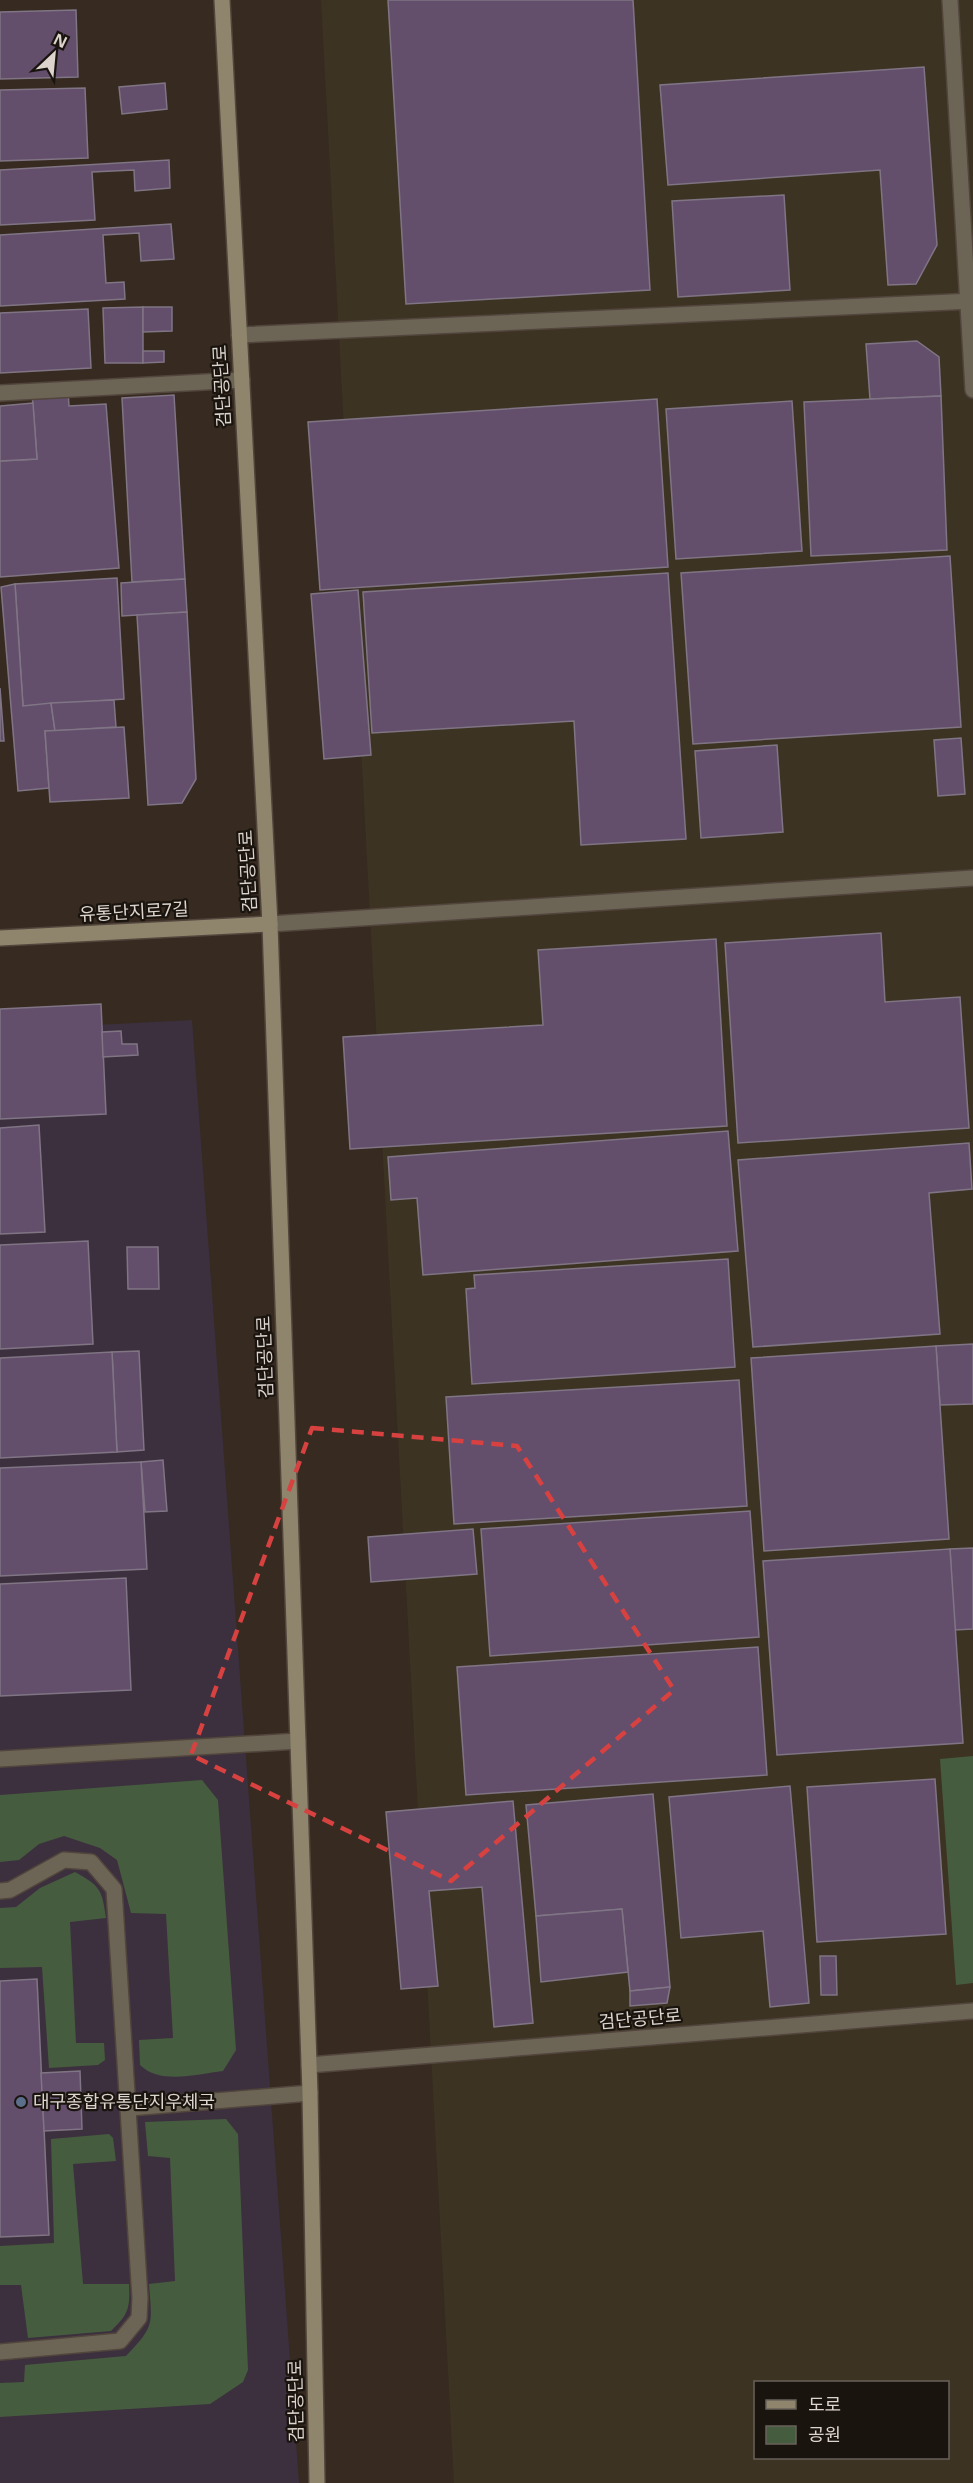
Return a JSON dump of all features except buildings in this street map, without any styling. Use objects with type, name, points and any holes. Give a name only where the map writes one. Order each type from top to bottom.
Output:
[{"type":"main road","name":"검단공단로","points":[[222,0],[270,924],[310,2093],[317,2483]]},
{"type":"main road","name":"유통단지로7길","points":[[0,938],[270,924]]},
{"type":"street","points":[[950,0],[970,302],[973,390]]},
{"type":"street","points":[[239,335],[970,302]]},
{"type":"street","points":[[0,393],[242,380]]},
{"type":"street","points":[[270,924],[973,878]]},
{"type":"street","points":[[0,1759],[298,1742]]},
{"type":"street","points":[[0,1891],[10,1890],[64,1860],[91,1862],[114,1889],[130,2108],[140,2298],[139,2318],[120,2341],[0,2352]]},
{"type":"street","name":"검단공단로","points":[[309,2066],[973,2012]]},
{"type":"street","points":[[130,2108],[310,2093]]},
{"type":"highlighted area","points":[[312,1428],[517,1446],[674,1690],[451,1881],[191,1755]]},
{"type":"shaded area","points":[[321,0],[973,0],[973,2483],[454,2483]]},
{"type":"shaded area","points":[[192,1020],[299,2483],[0,2483],[0,1030]]},
{"type":"green space","points":[[973,1756],[973,1983],[956,1985],[940,1759]]},
{"type":"green space","points":[[202,1780],[218,1800],[236,2050],[223,2071],[180,2077],[158,2075],[140,2065],[139,2040],[173,2038],[166,1914],[131,1913],[117,1860],[100,1848],[64,1836],[39,1844],[19,1860],[0,1862],[0,1795]]},
{"type":"green space","points":[[75,1872],[98,1889],[106,1918],[70,1922],[76,2043],[104,2043],[105,2060],[98,2065],[49,2068],[42,1967],[0,1968],[0,1908],[16,1907],[40,1888]]},
{"type":"green space","points":[[226,2119],[238,2134],[248,2370],[243,2382],[210,2404],[0,2417],[0,2383],[24,2382],[25,2365],[126,2356],[142,2338],[150,2324],[149,2284],[175,2281],[170,2158],[148,2156],[145,2122]]},
{"type":"green space","points":[[109,2134],[113,2138],[116,2161],[73,2164],[83,2284],[129,2284],[127,2310],[122,2320],[111,2331],[28,2338],[21,2285],[0,2285],[0,2246],[54,2243],[51,2139]]},
{"type":"place","name":"대구종합유통단지우체국","points":[[21,2102]]}]
